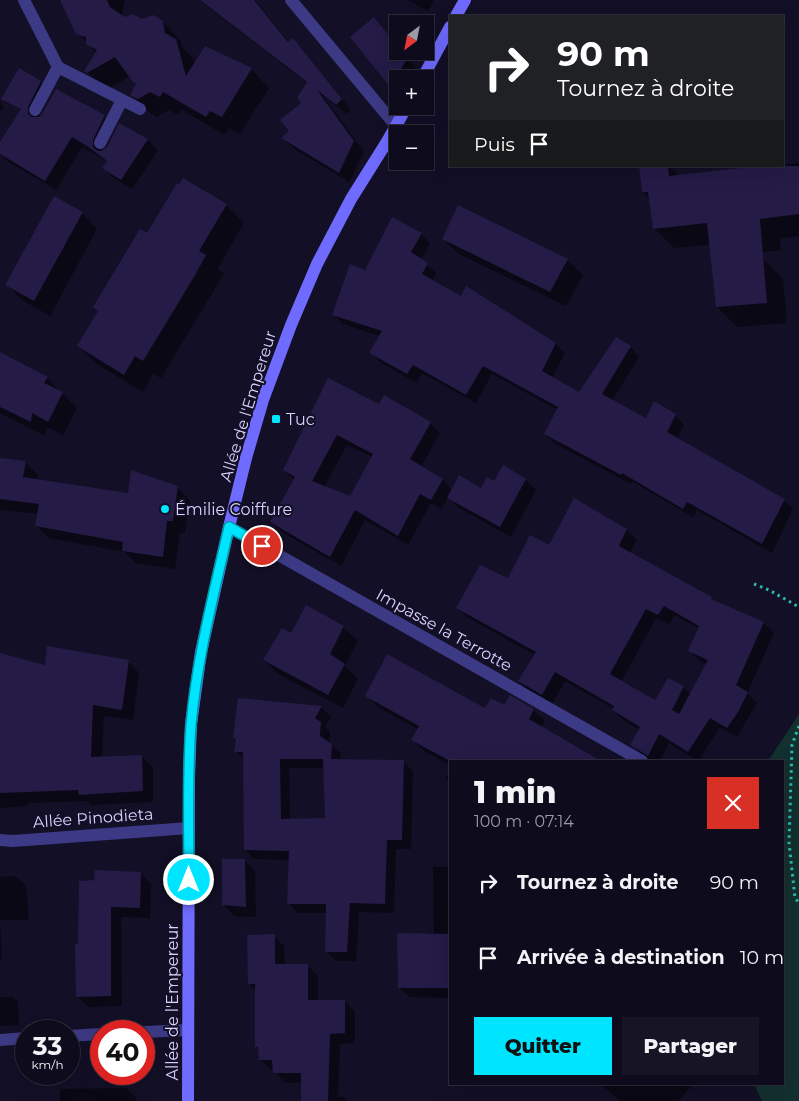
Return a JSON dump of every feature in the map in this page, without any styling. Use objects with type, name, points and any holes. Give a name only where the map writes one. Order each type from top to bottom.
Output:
[{"type":"street","points":[[24,0],[58,66],[140,108]]},
{"type":"street","points":[[291,0],[395,125]]},
{"type":"street","points":[[457,15],[465,0]]},
{"type":"street","points":[[427,70],[449,29]]},
{"type":"street","points":[[35,110],[58,66]]},
{"type":"street","points":[[100,143],[122,100]]},
{"type":"street","name":"Allée de l'Empereur","points":[[188,1101],[188,776],[192,715],[201,652],[229,527],[263,400],[291,325],[317,264],[351,199],[389,137]]},
{"type":"street","name":"Impasse la Terrotte","points":[[229,527],[640,760]]},
{"type":"street","name":"Allée Pinodieta","points":[[0,840],[189,828]]},
{"type":"street","points":[[155,1032],[188,1030]]},
{"type":"street","points":[[0,1040],[15,1039]]},
{"type":"path","points":[[754,584],[799,606]]},
{"type":"path","points":[[799,726],[792,745],[789,843],[795,898],[799,903]]},
{"type":"green space","points":[[799,714],[799,1101],[762,1101],[754,1085],[784,1085],[784,760],[769,760]]},
{"type":"building","points":[[60,0],[107,0],[110,7],[125,17],[133,14],[142,19],[153,15],[163,21],[165,33],[176,39],[186,76],[205,46],[252,68],[222,117],[210,111],[206,117],[163,92],[160,97],[150,92],[138,99],[130,95],[136,84],[115,57],[87,73],[84,71],[97,50],[86,44],[86,37],[76,34]]},
{"type":"building","points":[[200,0],[254,0],[288,42],[293,38],[342,99],[336,105],[317,90],[354,141],[339,173],[281,138],[289,131],[280,120],[301,103],[297,98],[307,82]]},
{"type":"building","points":[[374,17],[389,36],[389,60],[406,60],[400,70],[389,70],[389,86],[350,37]]},
{"type":"building","points":[[19,68],[41,81],[28,107],[28,114],[32,117],[39,117],[42,114],[56,89],[105,115],[93,140],[93,147],[96,150],[101,151],[107,147],[119,123],[148,139],[121,180],[102,168],[107,161],[72,137],[45,181],[0,154],[0,142],[21,109],[1,99]]},
{"type":"building","points":[[799,166],[799,214],[760,219],[767,303],[716,307],[707,223],[653,229],[648,192],[642,192],[639,167],[668,167],[669,176],[750,167]]},
{"type":"building","points":[[183,178],[227,204],[199,251],[206,255],[194,277],[143,361],[135,356],[124,375],[77,346],[98,311],[93,307],[140,229],[147,233],[177,183],[179,184]]},
{"type":"building","points":[[54,196],[83,212],[34,301],[5,285]]},
{"type":"building","points":[[458,205],[568,259],[550,292],[442,239]]},
{"type":"building","points":[[392,217],[422,233],[411,252],[428,263],[422,274],[461,296],[466,286],[556,343],[542,371],[579,392],[616,337],[631,346],[602,394],[646,418],[654,401],[676,414],[667,432],[785,499],[762,544],[687,502],[683,509],[622,473],[621,475],[544,434],[558,407],[483,366],[466,395],[413,365],[407,374],[369,353],[382,331],[332,315],[350,264],[365,270]]},
{"type":"building","points":[[0,352],[48,377],[44,383],[63,392],[48,422],[32,413],[31,422],[0,407]]},
{"type":"building","points":[[328,378],[379,404],[384,395],[431,422],[410,459],[443,479],[431,500],[420,494],[398,536],[355,510],[330,557],[270,522],[295,477],[283,470]],"holes":[[[337,435],[373,454],[350,496],[312,481]]]},
{"type":"building","points":[[0,458],[26,461],[23,477],[128,493],[131,470],[178,486],[173,521],[167,521],[163,557],[122,551],[123,542],[35,526],[39,504],[0,499]]},
{"type":"building","points":[[503,465],[526,479],[500,527],[447,498],[459,475],[481,488],[487,477],[494,481]]},
{"type":"building","points":[[574,498],[627,529],[619,546],[712,597],[711,599],[764,622],[736,685],[748,692],[727,728],[710,718],[688,752],[659,734],[648,756],[630,745],[640,727],[612,710],[614,706],[555,672],[542,695],[518,681],[536,652],[456,608],[480,565],[508,578],[530,535],[549,545]],"holes":[[[664,606],[699,626],[688,651],[708,660],[679,714],[672,710],[684,686],[668,678],[655,700],[610,674],[646,609],[658,615]]]},
{"type":"building","points":[[306,605],[344,626],[330,654],[345,664],[328,695],[263,660],[282,628],[291,633]]},
{"type":"building","points":[[47,646],[129,660],[122,710],[93,705],[91,757],[142,755],[143,791],[79,795],[78,790],[0,793],[0,653],[45,665]]},
{"type":"building","points":[[387,654],[485,708],[491,698],[504,705],[510,695],[534,709],[529,719],[599,760],[449,760],[411,740],[419,726],[365,696]]},
{"type":"building","points":[[238,698],[322,706],[315,718],[321,722],[320,736],[332,744],[331,759],[404,760],[402,840],[387,840],[385,904],[350,903],[347,952],[325,952],[326,904],[287,904],[289,851],[244,850],[243,752],[234,752],[236,739],[233,738]],"holes":[[[280,759],[323,759],[325,818],[281,819]]]},
{"type":"building","points":[[222,859],[245,859],[246,907],[222,905]]},
{"type":"building","points":[[95,870],[141,872],[140,908],[111,907],[111,996],[76,997],[75,944],[78,944],[79,881],[94,880]]},
{"type":"building","points":[[397,933],[449,934],[449,988],[398,988]]},
{"type":"building","points":[[275,934],[275,964],[308,964],[308,1000],[345,1000],[345,1033],[330,1034],[328,1101],[301,1101],[301,1073],[273,1073],[272,1060],[259,1060],[258,1047],[255,1047],[255,984],[248,984],[247,935]]},
{"type":"place","name":"Tuc","points":[[276,419]]},
{"type":"place","name":"Émilie Coiffure","points":[[165,509]]},
{"type":"route","points":[[189,880],[188,776],[191,724],[201,652],[229,527],[262,546]]}]
